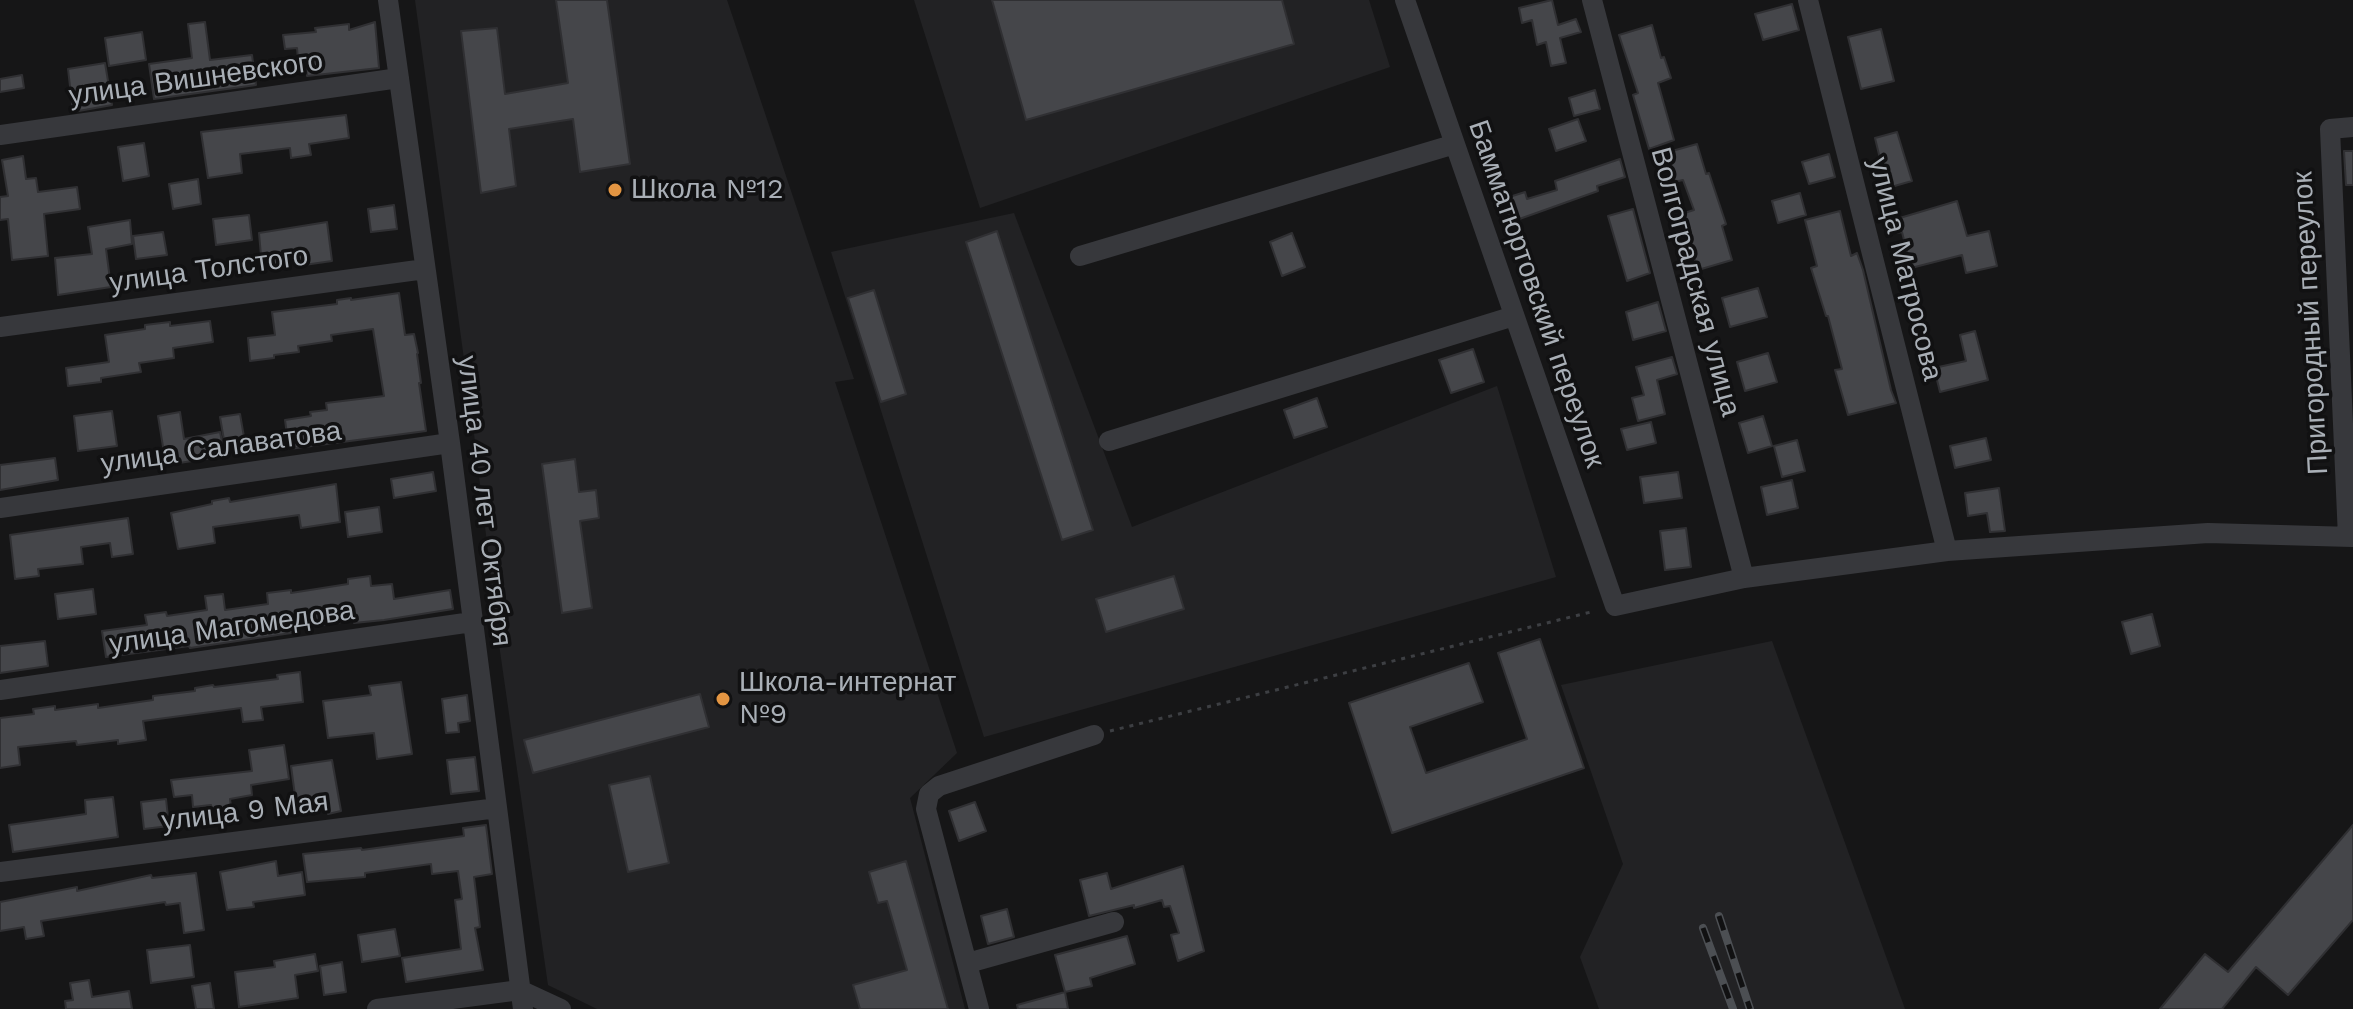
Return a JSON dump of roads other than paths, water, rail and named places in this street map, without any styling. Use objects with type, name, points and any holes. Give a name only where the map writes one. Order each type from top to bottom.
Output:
[{"type":"street","name":"улица 40 лет Октября","points":[[388,0],[450,443],[521,999]]},
{"type":"street","name":"Бамматюртовский переулок","points":[[1405,0],[1615,606],[1744,578]]},
{"type":"street","name":"Волгоградская улица","points":[[1592,0],[1744,578]]},
{"type":"street","name":"улица Матросова","points":[[1808,0],[1947,551]]},
{"type":"street","name":"улица Вишневского","points":[[0,135],[399,78]]},
{"type":"street","name":"Пригородный переулок","points":[[2351,537],[2330,129],[2353,127]]},
{"type":"street","points":[[1080,256],[1455,144]]},
{"type":"street","name":"улица Толстого","points":[[0,327],[425,269]]},
{"type":"street","points":[[1109,441],[1514,316]]},
{"type":"street","name":"улица Салаватова","points":[[0,508],[450,443]]},
{"type":"street","points":[[1744,578],[1947,551],[2208,533],[2351,537]]},
{"type":"street","name":"улица Магомедова","points":[[0,690],[472,622]]},
{"type":"street","points":[[979,1009],[926,809],[929,794],[939,786],[1094,735]]},
{"type":"street","name":"улица 9 Мая","points":[[0,872],[497,808]]},
{"type":"street","points":[[968,963],[1114,922]]},
{"type":"street","points":[[377,1009],[521,999],[561,1009]]},
{"type":"railway","points":[[1719,916],[1750,1009]]},
{"type":"railway","points":[[1703,928],[1733,1009]]},
{"type":"place","name":"Школа №12","points":[[615,190]]},
{"type":"place","name":"Школа-интернат №9","points":[[723,699]]}]
